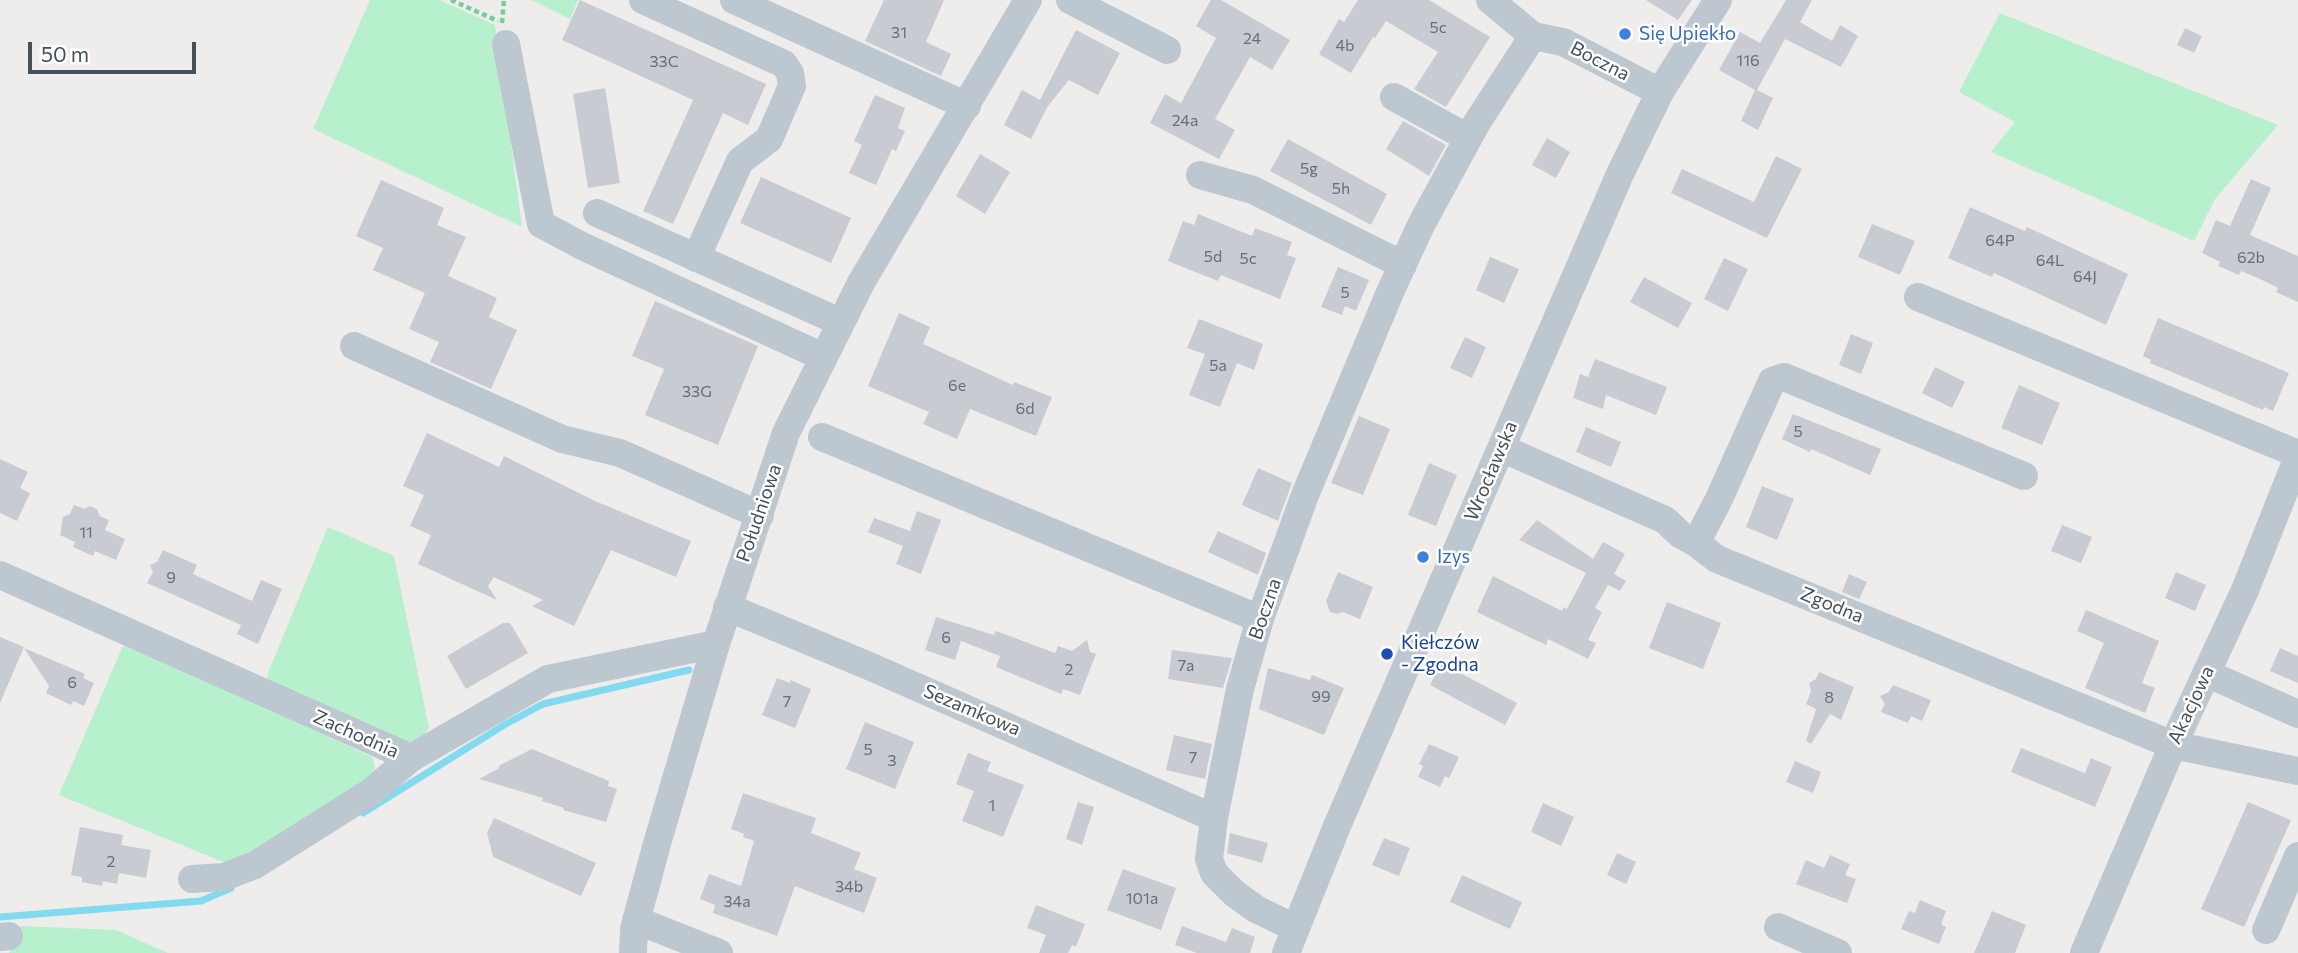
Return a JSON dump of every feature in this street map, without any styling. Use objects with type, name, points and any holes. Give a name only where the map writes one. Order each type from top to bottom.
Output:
[{"type":"street","points":[[643,0],[784,64],[790,73],[792,86],[769,139],[740,161],[696,258]]},
{"type":"street","points":[[734,0],[967,106]]},
{"type":"street","name":"Południowa","points":[[634,953],[636,920],[716,644],[786,433],[862,281],[1028,0]]},
{"type":"street","points":[[1070,0],[1167,50]]},
{"type":"street","points":[[1490,0],[1533,36]]},
{"type":"street","name":"Wrocławska","points":[[1290,941],[1620,174],[1660,92],[1718,0]]},
{"type":"street","points":[[504,34],[541,224],[582,246],[822,357]]},
{"type":"street","name":"Boczna","points":[[1290,941],[1214,873],[1209,859],[1214,818],[1240,689],[1260,619],[1305,495],[1403,265],[1421,225],[1468,138],[1533,36],[1563,42],[1660,92]]},
{"type":"street","points":[[1394,97],[1468,138]]},
{"type":"street","points":[[1200,175],[1253,190],[1403,265]]},
{"type":"street","points":[[597,213],[840,322]]},
{"type":"street","points":[[1918,297],[2298,456]]},
{"type":"street","points":[[355,346],[562,439],[620,453],[760,515]]},
{"type":"street","points":[[1696,543],[1772,381],[1784,377],[2024,477]]},
{"type":"street","points":[[822,438],[1260,619]]},
{"type":"street","name":"Zgodna","points":[[1501,448],[1665,520],[1681,535],[1717,559],[2173,745],[2298,771]]},
{"type":"street","name":"Akacjowa","points":[[2084,953],[2206,673],[2286,523],[2298,456]]},
{"type":"street","name":"Zachodnia","points":[[0,576],[411,758],[548,679],[716,644]]},
{"type":"street","name":"Sezamkowa","points":[[727,607],[869,666],[1214,818]]},
{"type":"street","points":[[2206,673],[2298,714]]},
{"type":"street","points":[[192,879],[224,877],[255,865],[371,792],[411,758]]},
{"type":"street","points":[[2266,930],[2298,856]]},
{"type":"street","points":[[636,920],[719,953]]},
{"type":"street","points":[[1778,927],[1838,953]]},
{"type":"path","points":[[451,0],[504,34]]},
{"type":"path","points":[[504,34],[505,0]]},
{"type":"green space","points":[[370,0],[439,0],[495,25],[522,227],[313,129]]},
{"type":"green space","points":[[531,0],[578,0],[570,19]]},
{"type":"green space","points":[[2000,13],[2278,125],[2215,199],[2194,241],[1991,152],[2015,122],[1959,92]]},
{"type":"green space","points":[[328,527],[394,556],[429,728],[420,741],[398,743],[267,688],[268,673]]},
{"type":"green space","points":[[128,644],[372,757],[375,767],[369,783],[233,866],[59,795],[122,648]]},
{"type":"green space","points":[[21,926],[116,930],[168,953],[9,953]]},
{"type":"building","points":[[580,0],[766,84],[748,125],[723,113],[673,224],[643,211],[693,100],[562,40]]},
{"type":"building","points":[[884,0],[944,0],[926,42],[951,54],[941,76],[865,41]]},
{"type":"building","points":[[1211,0],[1221,0],[1290,40],[1272,70],[1250,57],[1215,119],[1235,130],[1219,159],[1150,123],[1165,94],[1181,103],[1216,38],[1196,26]]},
{"type":"building","points":[[1358,0],[1429,0],[1490,37],[1446,107],[1414,89],[1438,52],[1386,21],[1351,73],[1319,54],[1339,19],[1344,22]]},
{"type":"building","points":[[1646,0],[1692,0],[1678,20]]},
{"type":"building","points":[[1786,0],[1812,0],[1800,22],[1832,41],[1840,25],[1858,36],[1841,67],[1785,39],[1757,90],[1773,98],[1758,130],[1741,121],[1755,90],[1719,70],[1740,32],[1760,43]]},
{"type":"building","points":[[2185,28],[2202,36],[2194,53],[2177,45]]},
{"type":"building","points":[[1076,30],[1120,53],[1098,95],[1069,80],[1048,106],[1031,139],[1004,125],[1022,90],[1040,100]]},
{"type":"building","points":[[605,88],[620,183],[588,188],[573,94]]},
{"type":"building","points":[[875,95],[905,108],[898,128],[905,131],[896,151],[892,149],[876,185],[849,173],[862,145],[854,141]]},
{"type":"building","points":[[1403,121],[1446,145],[1429,176],[1386,149]]},
{"type":"building","points":[[1547,138],[1570,152],[1556,178],[1532,165]]},
{"type":"building","points":[[1288,139],[1387,194],[1371,225],[1270,171]]},
{"type":"building","points":[[980,154],[1010,172],[985,214],[956,196]]},
{"type":"building","points":[[1776,156],[1802,169],[1767,238],[1671,193],[1682,169],[1754,202]]},
{"type":"building","points":[[761,177],[851,218],[831,263],[740,223]]},
{"type":"building","points":[[2251,179],[2271,188],[2250,235],[2298,256],[2298,302],[2276,292],[2278,288],[2260,279],[2241,271],[2239,275],[2218,266],[2220,262],[2202,253],[2216,220],[2230,226]]},
{"type":"building","points":[[381,180],[444,208],[437,225],[466,237],[448,276],[497,298],[489,317],[517,330],[491,389],[430,362],[439,342],[409,329],[425,293],[373,270],[383,248],[356,236]]},
{"type":"building","points":[[1970,207],[2025,231],[2027,227],[2128,274],[2106,325],[1994,273],[1992,277],[1948,258]]},
{"type":"building","points":[[1198,214],[1252,236],[1255,228],[1292,242],[1287,255],[1296,258],[1280,299],[1221,275],[1218,281],[1168,261],[1183,221],[1194,225]]},
{"type":"building","points":[[1872,224],[1915,241],[1900,275],[1858,257]]},
{"type":"building","points":[[1490,257],[1519,269],[1504,303],[1476,290]]},
{"type":"building","points":[[1724,258],[1748,269],[1728,311],[1704,299]]},
{"type":"building","points":[[1338,267],[1369,280],[1356,311],[1345,306],[1342,315],[1321,307]]},
{"type":"building","points":[[1644,277],[1692,303],[1678,328],[1630,302]]},
{"type":"building","points":[[655,301],[758,346],[718,445],[645,415],[664,369],[632,356]]},
{"type":"building","points":[[899,313],[930,327],[923,344],[1013,385],[1014,382],[1052,397],[1036,436],[970,409],[957,439],[923,424],[929,412],[868,386]]},
{"type":"building","points":[[2158,318],[2289,373],[2273,411],[2264,407],[2263,410],[2150,363],[2151,360],[2143,356]]},
{"type":"building","points":[[1199,319],[1263,344],[1254,370],[1237,363],[1220,407],[1189,395],[1205,354],[1187,348]]},
{"type":"building","points":[[1851,334],[1873,343],[1861,374],[1839,365]]},
{"type":"building","points":[[1465,337],[1486,347],[1472,378],[1450,368]]},
{"type":"building","points":[[1595,359],[1667,387],[1656,415],[1606,395],[1603,409],[1573,398],[1580,374],[1588,377]]},
{"type":"building","points":[[1935,367],[1965,382],[1952,408],[1922,393]]},
{"type":"building","points":[[2019,385],[2060,403],[2042,445],[2001,428]]},
{"type":"building","points":[[1793,414],[1881,449],[1870,475],[1782,439]]},
{"type":"building","points":[[1359,416],[1390,429],[1363,495],[1331,483]]},
{"type":"building","points":[[1586,427],[1621,442],[1611,467],[1576,452]]},
{"type":"building","points":[[427,433],[499,467],[504,456],[595,501],[691,541],[676,577],[611,550],[574,626],[532,606],[543,600],[494,577],[488,586],[497,600],[418,564],[431,535],[410,526],[424,495],[403,486]]},
{"type":"building","points":[[0,459],[28,472],[20,488],[30,493],[17,521],[0,513]]},
{"type":"building","points":[[1429,463],[1457,475],[1436,526],[1408,515]]},
{"type":"building","points":[[1258,468],[1292,483],[1278,521],[1242,505]]},
{"type":"building","points":[[1762,486],[1794,499],[1777,540],[1746,527]]},
{"type":"building","points":[[74,505],[84,509],[90,506],[97,509],[100,516],[109,520],[105,530],[125,539],[116,560],[95,551],[93,556],[73,547],[75,542],[60,535],[63,517],[70,514]]},
{"type":"building","points":[[917,511],[941,520],[921,574],[896,564],[903,546],[868,532],[874,518],[910,531]]},
{"type":"building","points":[[1537,520],[1593,559],[1603,542],[1625,554],[1614,574],[1626,581],[1620,591],[1608,585],[1595,608],[1602,612],[1588,640],[1596,643],[1588,659],[1548,639],[1546,645],[1477,612],[1493,576],[1562,611],[1564,607],[1567,609],[1586,573],[1519,540]]},
{"type":"building","points":[[2062,525],[2092,537],[2081,563],[2051,551]]},
{"type":"building","points":[[1218,531],[1266,553],[1258,575],[1208,552]]},
{"type":"building","points":[[163,550],[197,565],[193,574],[252,601],[261,580],[282,589],[258,644],[237,634],[241,625],[147,583],[153,572],[150,565],[157,562]]},
{"type":"building","points":[[1338,572],[1373,587],[1360,619],[1343,612],[1330,612],[1326,601]]},
{"type":"building","points":[[2176,572],[2206,585],[2195,611],[2165,598]]},
{"type":"building","points":[[1849,574],[1867,582],[1859,599],[1842,592]]},
{"type":"building","points":[[1667,602],[1721,623],[1703,669],[1649,648]]},
{"type":"building","points":[[2086,610],[2159,641],[2142,683],[2155,688],[2145,713],[2085,688],[2104,643],[2077,631]]},
{"type":"building","points":[[936,617],[994,635],[996,631],[1055,653],[1058,646],[1072,651],[1087,640],[1090,652],[1096,654],[1080,695],[1063,689],[1061,694],[996,667],[1000,656],[961,641],[955,660],[925,650]]},
{"type":"building","points":[[503,623],[510,623],[528,653],[466,689],[447,656]]},
{"type":"building","points":[[0,637],[24,647],[0,703]]},
{"type":"building","points":[[24,648],[85,674],[83,678],[94,683],[84,706],[73,701],[71,705],[46,693],[49,686]]},
{"type":"building","points":[[2280,648],[2298,656],[2298,683],[2270,671]]},
{"type":"building","points":[[1172,650],[1232,658],[1223,688],[1168,679]]},
{"type":"building","points":[[1441,663],[1517,703],[1505,725],[1430,685]]},
{"type":"building","points":[[1268,668],[1310,680],[1312,675],[1344,688],[1324,735],[1259,709]]},
{"type":"building","points":[[1819,672],[1854,687],[1841,720],[1830,714],[1811,744],[1806,741],[1816,709],[1806,704],[1811,691],[1809,683],[1816,679]]},
{"type":"building","points":[[777,678],[811,689],[795,728],[762,715]]},
{"type":"building","points":[[1893,685],[1931,700],[1922,721],[1911,716],[1908,723],[1881,712],[1885,704],[1880,696],[1889,692]]},
{"type":"building","points":[[865,722],[914,742],[895,789],[846,769]]},
{"type":"building","points":[[1174,735],[1212,744],[1205,779],[1166,770]]},
{"type":"building","points":[[1429,744],[1459,757],[1449,778],[1445,776],[1440,787],[1418,777],[1423,766],[1419,764]]},
{"type":"building","points":[[2021,748],[2085,773],[2091,758],[2112,767],[2095,807],[2011,772]]},
{"type":"building","points":[[532,749],[609,781],[608,786],[617,789],[606,822],[563,810],[564,808],[542,801],[543,798],[479,779]]},
{"type":"building","points":[[968,753],[991,762],[987,771],[1024,785],[1003,837],[962,821],[974,791],[956,784]]},
{"type":"building","points":[[1795,761],[1821,772],[1813,793],[1786,782]]},
{"type":"building","points":[[743,793],[816,818],[811,833],[861,853],[854,869],[877,878],[864,913],[795,886],[777,936],[713,913],[715,905],[700,899],[709,874],[741,886],[754,841],[731,829]]},
{"type":"building","points":[[1078,802],[1094,807],[1082,845],[1066,839]]},
{"type":"building","points":[[2248,802],[2291,820],[2244,927],[2201,909]]},
{"type":"building","points":[[1543,803],[1574,817],[1561,846],[1531,832]]},
{"type":"building","points":[[494,818],[596,863],[581,896],[493,857],[487,833]]},
{"type":"building","points":[[80,827],[123,835],[121,845],[151,850],[146,878],[119,873],[117,884],[103,881],[102,886],[82,882],[82,877],[71,875]]},
{"type":"building","points":[[1230,833],[1268,843],[1262,863],[1227,853]]},
{"type":"building","points":[[1384,838],[1410,848],[1399,876],[1372,865]]},
{"type":"building","points":[[1617,853],[1636,862],[1626,884],[1607,875]]},
{"type":"building","points":[[1830,855],[1850,864],[1845,875],[1856,879],[1847,903],[1796,884],[1806,860],[1824,868]]},
{"type":"building","points":[[1123,869],[1176,888],[1161,930],[1107,910]]},
{"type":"building","points":[[1462,875],[1522,902],[1510,929],[1450,902]]},
{"type":"building","points":[[1920,900],[1946,911],[1941,924],[1946,927],[1939,944],[1901,929],[1909,911],[1915,913]]},
{"type":"building","points":[[1036,905],[1085,924],[1076,947],[1072,945],[1068,953],[1039,953],[1046,935],[1027,928]]},
{"type":"building","points":[[1992,911],[2026,925],[2015,953],[1974,953]]},
{"type":"building","points":[[1182,926],[1226,942],[1232,928],[1255,937],[1250,953],[1197,953],[1175,945]]},
{"type":"waterway","points":[[363,813],[504,725],[543,704],[689,670]]},
{"type":"waterway","points":[[0,917],[201,901],[231,888]]},
{"type":"place","name":"Się Upiekło","points":[[1625,34]]},
{"type":"place","name":"Izys","points":[[1423,557]]},
{"type":"place","name":"Kiełczów - Zgodna","points":[[1387,654]]}]
